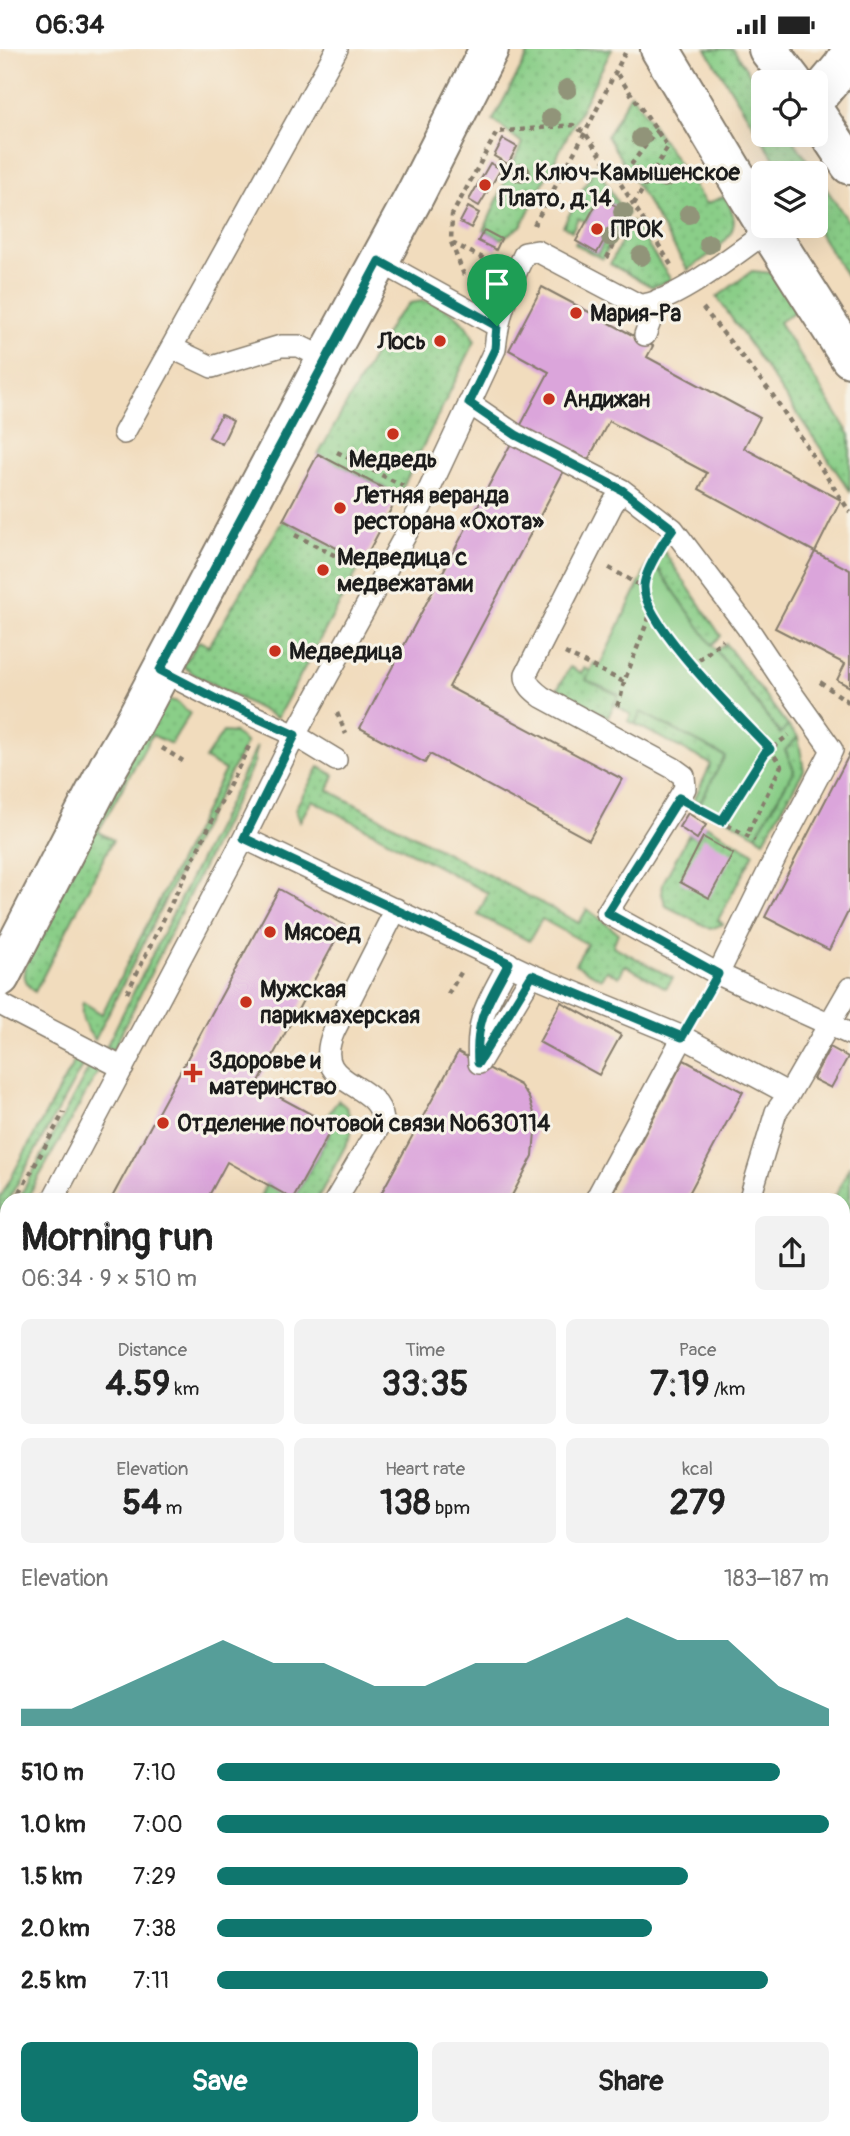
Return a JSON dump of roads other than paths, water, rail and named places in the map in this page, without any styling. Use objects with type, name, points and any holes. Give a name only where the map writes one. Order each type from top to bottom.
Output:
[{"type":"street","points":[[0,977],[160,670],[415,195],[489,49]]},
{"type":"street","points":[[660,49],[751,201]]},
{"type":"street","points":[[768,49],[784,70]]},
{"type":"street","points":[[828,83],[850,54]]},
{"type":"street","points":[[828,132],[850,165]]},
{"type":"street","points":[[774,238],[850,358]]},
{"type":"lane","points":[[124,433],[337,49]]},
{"type":"lane","points":[[56,1193],[244,838],[295,735],[425,498],[495,349],[491,322],[525,253],[537,251],[639,305],[648,305],[685,288],[751,237]]},
{"type":"lane","points":[[379,261],[491,322]]},
{"type":"lane","points":[[645,335],[658,300]]},
{"type":"lane","points":[[172,348],[212,367],[281,346],[299,346],[326,359]]},
{"type":"lane","points":[[469,403],[516,435],[622,490],[673,529],[747,627],[832,750],[718,974]]},
{"type":"lane","points":[[622,490],[526,674],[531,688],[542,697],[684,776],[685,787],[679,798],[607,913],[718,974],[850,1034]]},
{"type":"lane","points":[[160,670],[261,721],[295,735],[336,760]]},
{"type":"lane","points":[[244,838],[532,975],[682,1037],[789,1094]]},
{"type":"lane","points":[[340,1193],[383,1120],[378,1104],[339,1076],[329,1062],[327,1052],[334,1031],[396,909]]},
{"type":"lane","points":[[509,963],[483,1013],[477,1043],[478,1063],[532,975]]},
{"type":"lane","points":[[751,1193],[776,1112],[850,988]]},
{"type":"lane","points":[[0,1004],[122,1068]]},
{"type":"lane","points":[[599,1193],[682,1037]]},
{"type":"place","name":"Ул. Ключ-Камышенское Плато, д.14","points":[[485,185]]},
{"type":"place","name":"ПРОК","points":[[597,229]]},
{"type":"place","name":"Мария-Ра","points":[[576,313]]},
{"type":"place","name":"Лось","points":[[440,341]]},
{"type":"place","name":"Андижан","points":[[549,399]]},
{"type":"place","name":"Медведь","points":[[393,434]]},
{"type":"place","name":"Летняя веранда ресторана «Охота»","points":[[340,508]]},
{"type":"place","name":"Медведица с медвежатами","points":[[323,570]]},
{"type":"place","name":"Медведица","points":[[275,651]]},
{"type":"place","name":"Мясоед","points":[[270,932]]},
{"type":"place","name":"Мужская парикмахерская","points":[[246,1002]]},
{"type":"place","name":"Здоровье и материнство","points":[[193,1073]]},
{"type":"place","name":"Отделение почтовой связи №630114","points":[[163,1123]]}]
